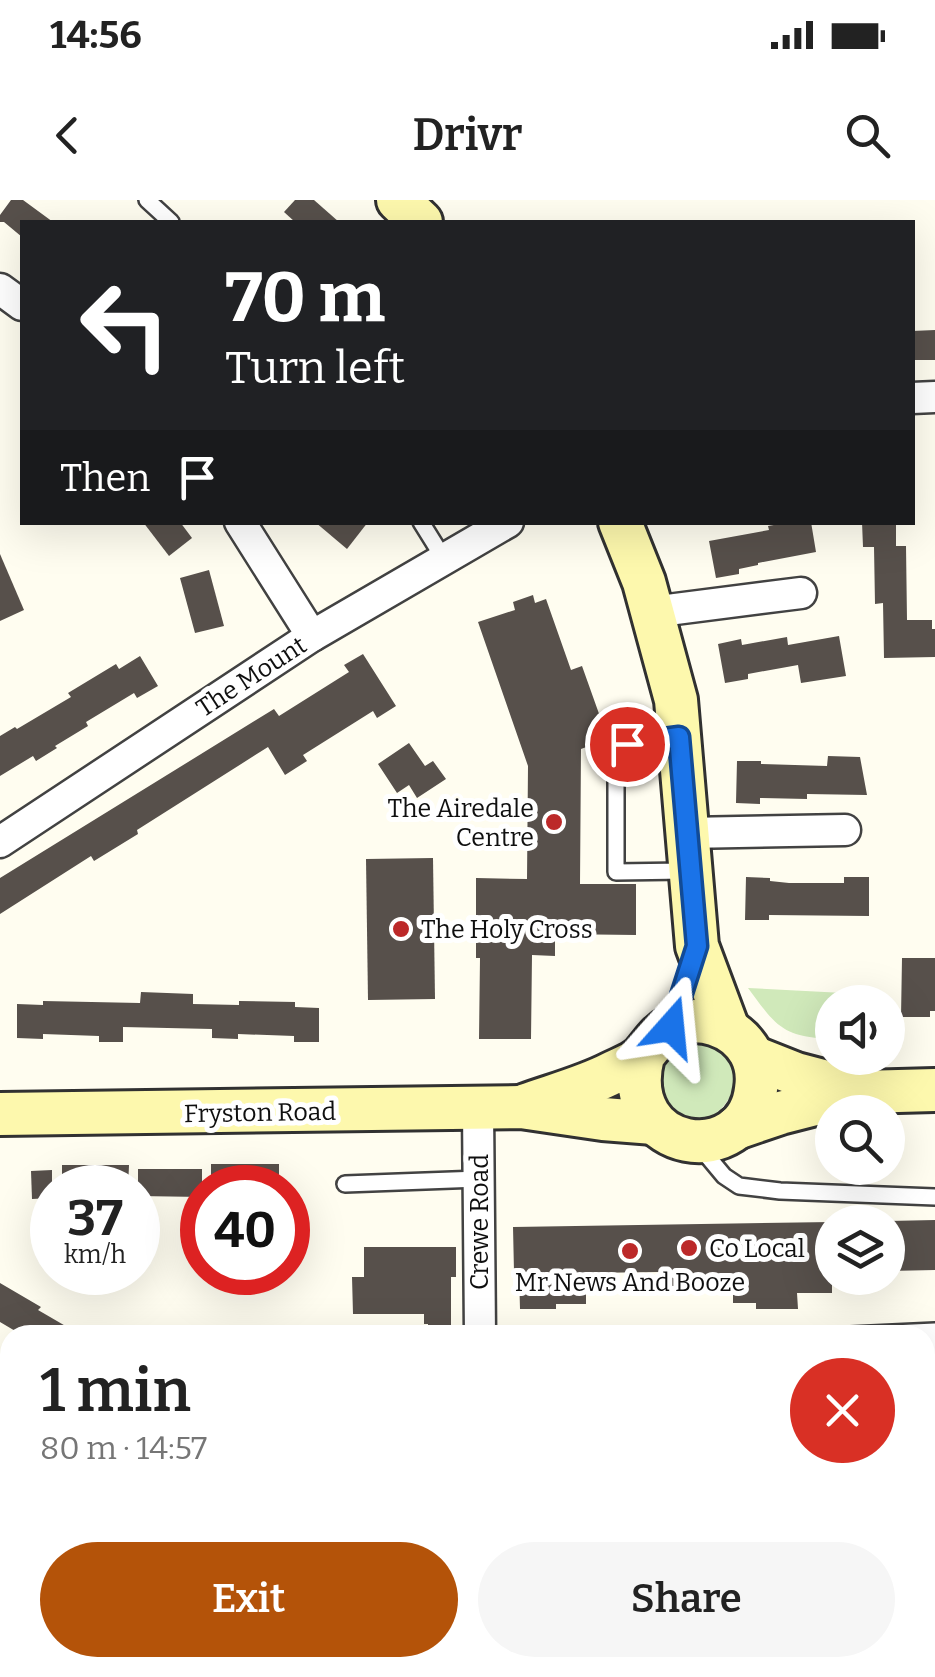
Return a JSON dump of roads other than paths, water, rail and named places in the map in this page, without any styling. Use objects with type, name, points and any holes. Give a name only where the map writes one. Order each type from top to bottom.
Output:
[{"type":"street","points":[[398,200],[419,220]]},
{"type":"street","points":[[0,288],[20,304]]},
{"type":"street","points":[[242,525],[312,636]]},
{"type":"street","name":"The Mount","points":[[0,842],[312,636],[503,525]]},
{"type":"street","points":[[621,525],[644,582],[676,700],[697,946],[758,1078],[755,1099],[746,1118],[716,1135]]},
{"type":"street","points":[[652,612],[801,593]]},
{"type":"street","points":[[689,852],[844,830]]},
{"type":"street","points":[[654,1124],[638,1089],[639,1073],[657,1042],[697,946]]},
{"type":"street","name":"Fryston Road","points":[[521,1107],[600,1080],[690,1022],[712,1022],[740,1043],[796,1074],[862,1092]]},
{"type":"street","name":"Fryston Road","points":[[0,1114],[521,1107],[654,1124],[678,1138],[716,1135],[780,1113],[862,1092],[935,1090]]},
{"type":"street","name":"Crewe Road","points":[[478,1109],[480,1325]]},
{"type":"lane","points":[[147,200],[169,220]]},
{"type":"lane","points":[[422,525],[444,559]]},
{"type":"lane","points":[[679,737],[627,744],[616,780],[616,872],[689,852]]},
{"type":"lane","points":[[716,1135],[724,1176],[739,1186],[935,1197]]},
{"type":"lane","points":[[346,1184],[478,1179]]},
{"type":"place","name":"The Airedale Centre","points":[[554,822]]},
{"type":"place","name":"The Holy Cross","points":[[401,929]]},
{"type":"place","name":"Co Local","points":[[689,1248]]},
{"type":"place","name":"Mr News And Booze","points":[[630,1251]]}]
